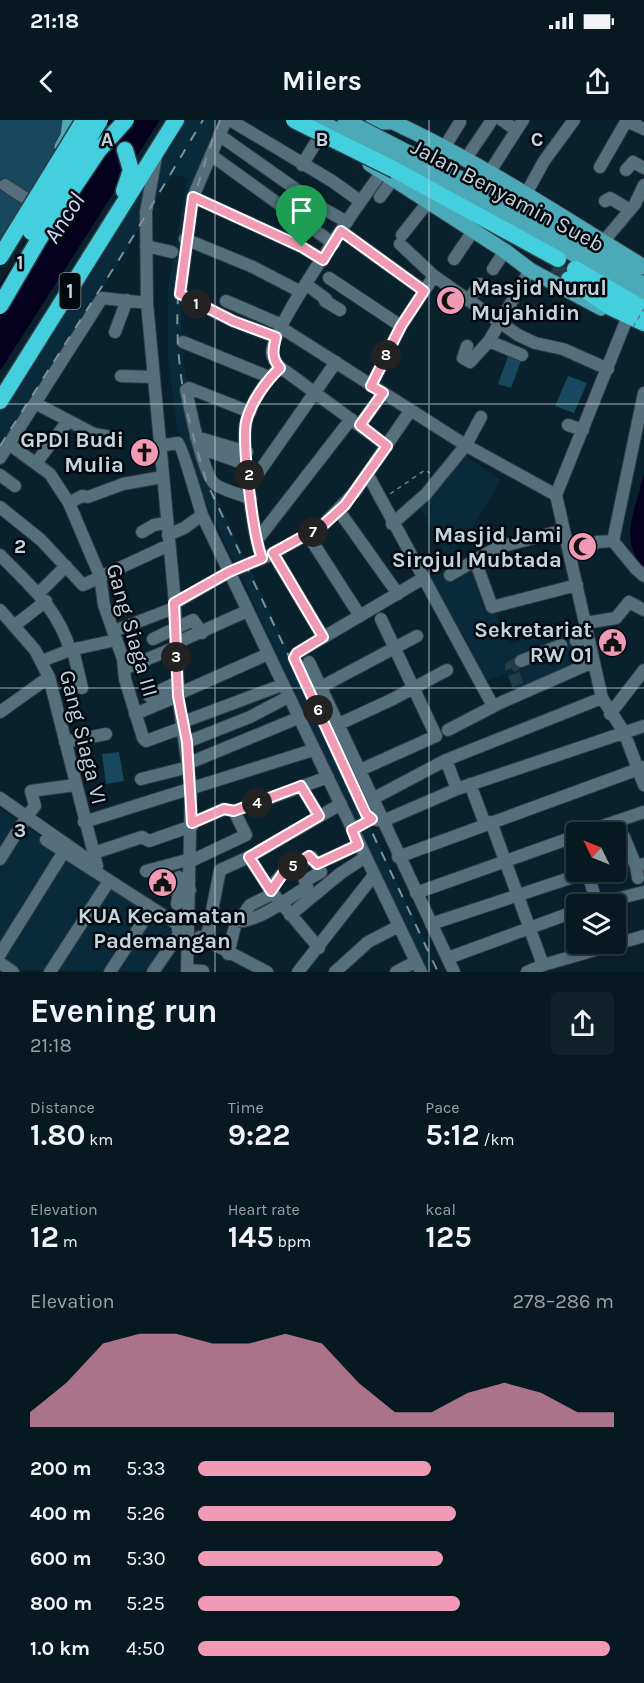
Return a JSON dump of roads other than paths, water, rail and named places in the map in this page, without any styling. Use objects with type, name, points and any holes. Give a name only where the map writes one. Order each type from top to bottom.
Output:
[{"type":"highway","points":[[84,120],[125,150],[141,156],[152,152]]},
{"type":"highway","points":[[0,257],[84,120]]},
{"type":"highway","points":[[0,289],[84,120]]},
{"type":"highway","points":[[0,306],[39,239],[98,151],[126,120]]},
{"type":"highway","points":[[294,120],[395,170],[522,240],[555,263]]},
{"type":"highway","name":"1","points":[[0,401],[152,152],[174,124]]},
{"type":"highway","name":"1","points":[[0,383],[128,185],[131,170],[125,150]]},
{"type":"highway","points":[[572,274],[607,288],[637,318],[612,308],[572,274]]},
{"type":"main road","points":[[0,246],[68,136],[84,120]]},
{"type":"main road","name":"Jalan Benyamin Sueb","points":[[317,120],[532,214],[644,285]]},
{"type":"main road","name":"Jalan Benyamin Sueb","points":[[345,120],[399,155],[552,241],[644,297]]},
{"type":"main road","points":[[637,318],[530,270],[505,251],[365,162],[359,146],[366,131],[375,122],[391,121],[413,125],[444,148],[526,192],[644,267]]},
{"type":"street","points":[[226,120],[193,197],[185,239],[180,295],[233,321],[277,330]]},
{"type":"street","points":[[230,120],[332,181],[358,200]]},
{"type":"street","points":[[302,120],[320,136],[365,162]]},
{"type":"street","points":[[465,160],[492,120]]},
{"type":"street","points":[[489,173],[519,125],[502,120]]},
{"type":"street","points":[[526,192],[544,161],[574,120]]},
{"type":"street","points":[[600,167],[627,120]]},
{"type":"street","points":[[634,120],[633,124],[644,129]]},
{"type":"street","points":[[444,148],[460,123]]},
{"type":"street","points":[[219,135],[344,223],[424,291]]},
{"type":"street","points":[[302,165],[320,136]]},
{"type":"street","points":[[152,152],[146,212],[147,303],[174,605],[178,691],[187,742],[191,788],[191,860],[182,895]]},
{"type":"street","points":[[211,155],[331,242]]},
{"type":"street","points":[[626,170],[633,162],[644,168]]},
{"type":"street","points":[[380,197],[388,176]]},
{"type":"street","points":[[388,176],[358,200],[277,330],[272,351],[274,362],[280,368],[316,390],[389,443]]},
{"type":"street","points":[[5,185],[28,200]]},
{"type":"street","points":[[603,242],[637,204],[644,185]]},
{"type":"street","points":[[193,197],[320,261],[329,278],[401,326]]},
{"type":"street","points":[[605,201],[610,198],[637,204]]},
{"type":"street","points":[[428,202],[401,240],[434,276],[498,322],[535,343],[563,349],[609,365]]},
{"type":"street","points":[[454,259],[473,231]]},
{"type":"street","points":[[185,239],[301,290],[318,294],[340,310]]},
{"type":"street","points":[[146,246],[172,252]]},
{"type":"street","points":[[494,269],[505,251]]},
{"type":"street","points":[[467,346],[463,358],[470,362],[489,341],[530,270]]},
{"type":"street","points":[[371,386],[401,326],[434,276]]},
{"type":"street","points":[[318,294],[329,278]]},
{"type":"street","points":[[469,299],[480,284]]},
{"type":"street","points":[[0,458],[102,298],[147,303]]},
{"type":"street","points":[[116,332],[127,300]]},
{"type":"street","points":[[226,301],[336,362],[466,445],[556,495]]},
{"type":"street","points":[[637,318],[590,395],[583,430],[556,495],[559,528],[569,552],[585,623],[582,639],[593,663],[602,698],[610,714],[624,732],[642,768],[644,785]]},
{"type":"street","points":[[489,341],[522,355]]},
{"type":"street","points":[[183,342],[269,377]]},
{"type":"street","points":[[590,352],[609,365]]},
{"type":"street","points":[[250,485],[336,362]]},
{"type":"street","points":[[280,368],[269,377],[246,422],[251,499],[257,540],[323,637]]},
{"type":"street","points":[[121,376],[153,377]]},
{"type":"street","points":[[250,412],[189,388],[186,390],[198,443],[214,484],[251,499]]},
{"type":"street","points":[[257,540],[322,456],[358,422],[383,393]]},
{"type":"street","points":[[613,541],[644,393]]},
{"type":"street","points":[[35,403],[94,434],[111,437]]},
{"type":"street","points":[[42,661],[115,636],[174,605],[229,572],[308,535],[339,511],[368,477],[410,411]]},
{"type":"street","points":[[392,524],[413,508],[466,445],[481,417]]},
{"type":"street","points":[[36,464],[68,421]]},
{"type":"street","points":[[568,425],[583,430]]},
{"type":"street","points":[[159,446],[178,443],[183,448],[185,466],[202,515],[418,967],[396,972]]},
{"type":"street","points":[[183,448],[198,443],[247,452]]},
{"type":"street","points":[[198,443],[248,465]]},
{"type":"street","name":"Gang Siaga III","points":[[9,444],[50,474],[69,503],[100,576],[104,605],[115,636],[135,714],[146,741],[183,725]]},
{"type":"street","points":[[0,475],[15,486]]},
{"type":"street","points":[[69,503],[82,496],[88,497],[123,484],[162,477]]},
{"type":"street","points":[[368,477],[420,580],[493,706]]},
{"type":"street","points":[[0,507],[41,540],[83,585],[168,534],[184,528],[202,515]]},
{"type":"street","points":[[339,511],[398,594]]},
{"type":"street","points":[[142,532],[154,525],[168,534]]},
{"type":"street","points":[[450,575],[496,548],[559,528]]},
{"type":"street","points":[[308,535],[360,616]]},
{"type":"street","points":[[569,552],[581,553],[597,542],[613,541]]},
{"type":"street","points":[[613,541],[644,576]]},
{"type":"street","points":[[0,555],[42,597],[62,624],[82,688]]},
{"type":"street","points":[[476,560],[492,607],[577,585]]},
{"type":"street","points":[[14,626],[42,597],[66,566]]},
{"type":"street","points":[[377,820],[363,807],[294,658],[297,653],[420,580]]},
{"type":"street","points":[[585,623],[616,618],[629,602],[644,610]]},
{"type":"street","name":"Gang Siaga VI","points":[[0,610],[42,661],[49,677],[84,822],[94,853]]},
{"type":"street","points":[[124,669],[248,611]]},
{"type":"street","points":[[360,770],[436,736],[381,619]]},
{"type":"street","points":[[153,639],[193,620],[202,633]]},
{"type":"street","points":[[321,687],[417,636]]},
{"type":"street","points":[[521,661],[561,645]]},
{"type":"street","points":[[135,714],[178,691],[267,654]]},
{"type":"street","points":[[309,662],[360,770],[377,820],[416,893],[454,972]]},
{"type":"street","points":[[448,730],[519,689],[593,663]]},
{"type":"street","points":[[339,724],[447,670]]},
{"type":"street","points":[[610,714],[644,670]]},
{"type":"street","points":[[0,712],[49,677]]},
{"type":"street","points":[[183,725],[282,685]]},
{"type":"street","points":[[149,696],[178,691]]},
{"type":"street","points":[[187,742],[250,717],[288,697]]},
{"type":"street","points":[[378,796],[446,759],[602,698]]},
{"type":"street","points":[[141,779],[189,765],[298,718]]},
{"type":"street","points":[[352,830],[470,784],[624,732],[642,722]]},
{"type":"street","points":[[65,742],[106,734]]},
{"type":"street","points":[[84,822],[313,750]]},
{"type":"street","points":[[446,759],[457,789]]},
{"type":"street","points":[[398,858],[642,768]]},
{"type":"street","points":[[0,807],[96,867],[94,853],[142,837],[149,841],[224,809],[234,811],[328,777]]},
{"type":"street","points":[[470,784],[506,861],[543,965]]},
{"type":"street","points":[[0,859],[35,806],[31,791],[75,785]]},
{"type":"street","points":[[301,786],[319,816]]},
{"type":"street","points":[[0,798],[63,853],[177,924],[178,934],[153,972]]},
{"type":"street","points":[[206,941],[220,870],[249,857],[341,804]]},
{"type":"street","points":[[146,871],[191,860],[246,835],[234,811]]},
{"type":"street","points":[[614,822],[644,812]]},
{"type":"street","points":[[416,893],[566,840]]},
{"type":"street","points":[[626,841],[639,869]]},
{"type":"street","points":[[317,864],[358,845]]},
{"type":"street","points":[[0,954],[63,853]]},
{"type":"street","points":[[228,954],[236,922],[244,921],[262,916],[280,902],[307,887],[305,881],[321,871],[311,856],[289,868],[275,882],[268,896],[249,906],[243,915],[244,921]]},
{"type":"street","points":[[249,857],[271,891],[319,948]]},
{"type":"street","points":[[290,915],[341,873],[364,858]]},
{"type":"street","points":[[431,924],[582,874],[589,878],[593,894]]},
{"type":"street","points":[[298,972],[374,875]]},
{"type":"street","points":[[180,877],[189,929],[187,971],[202,970]]},
{"type":"street","points":[[50,972],[110,881]]},
{"type":"street","points":[[626,896],[644,892]]},
{"type":"street","points":[[111,972],[152,908]]},
{"type":"street","points":[[448,958],[566,914]]},
{"type":"street","points":[[335,972],[368,942],[399,926]]},
{"type":"street","points":[[189,929],[228,954],[267,972]]},
{"type":"street","points":[[527,972],[543,965],[644,936]]},
{"type":"street","points":[[0,963],[13,972]]},
{"type":"water","name":"Ancol","points":[[105,120],[160,120],[0,371],[0,284]]},
{"type":"water","points":[[644,473],[644,568],[636,558],[630,535]]},
{"type":"tunnel","points":[[553,268],[569,279]]},
{"type":"tunnel","points":[[518,685],[511,667],[521,661]]},
{"type":"railway","points":[[0,446],[120,258],[203,120]]},
{"type":"railway","points":[[220,120],[207,155],[188,224],[178,293],[177,328],[180,364],[189,421],[206,481],[438,972]]},
{"type":"place","name":"Masjid Nurul Mujahidin","points":[[450,300]]},
{"type":"place","name":"GPDI Budi Mulia","points":[[145,452]]},
{"type":"place","name":"Masjid Jami Sirojul Mubtada","points":[[583,547]]},
{"type":"place","name":"Sekretariat RW 01","points":[[613,642]]},
{"type":"place","name":"KUA Kecamatan Pademangan","points":[[162,883]]}]
